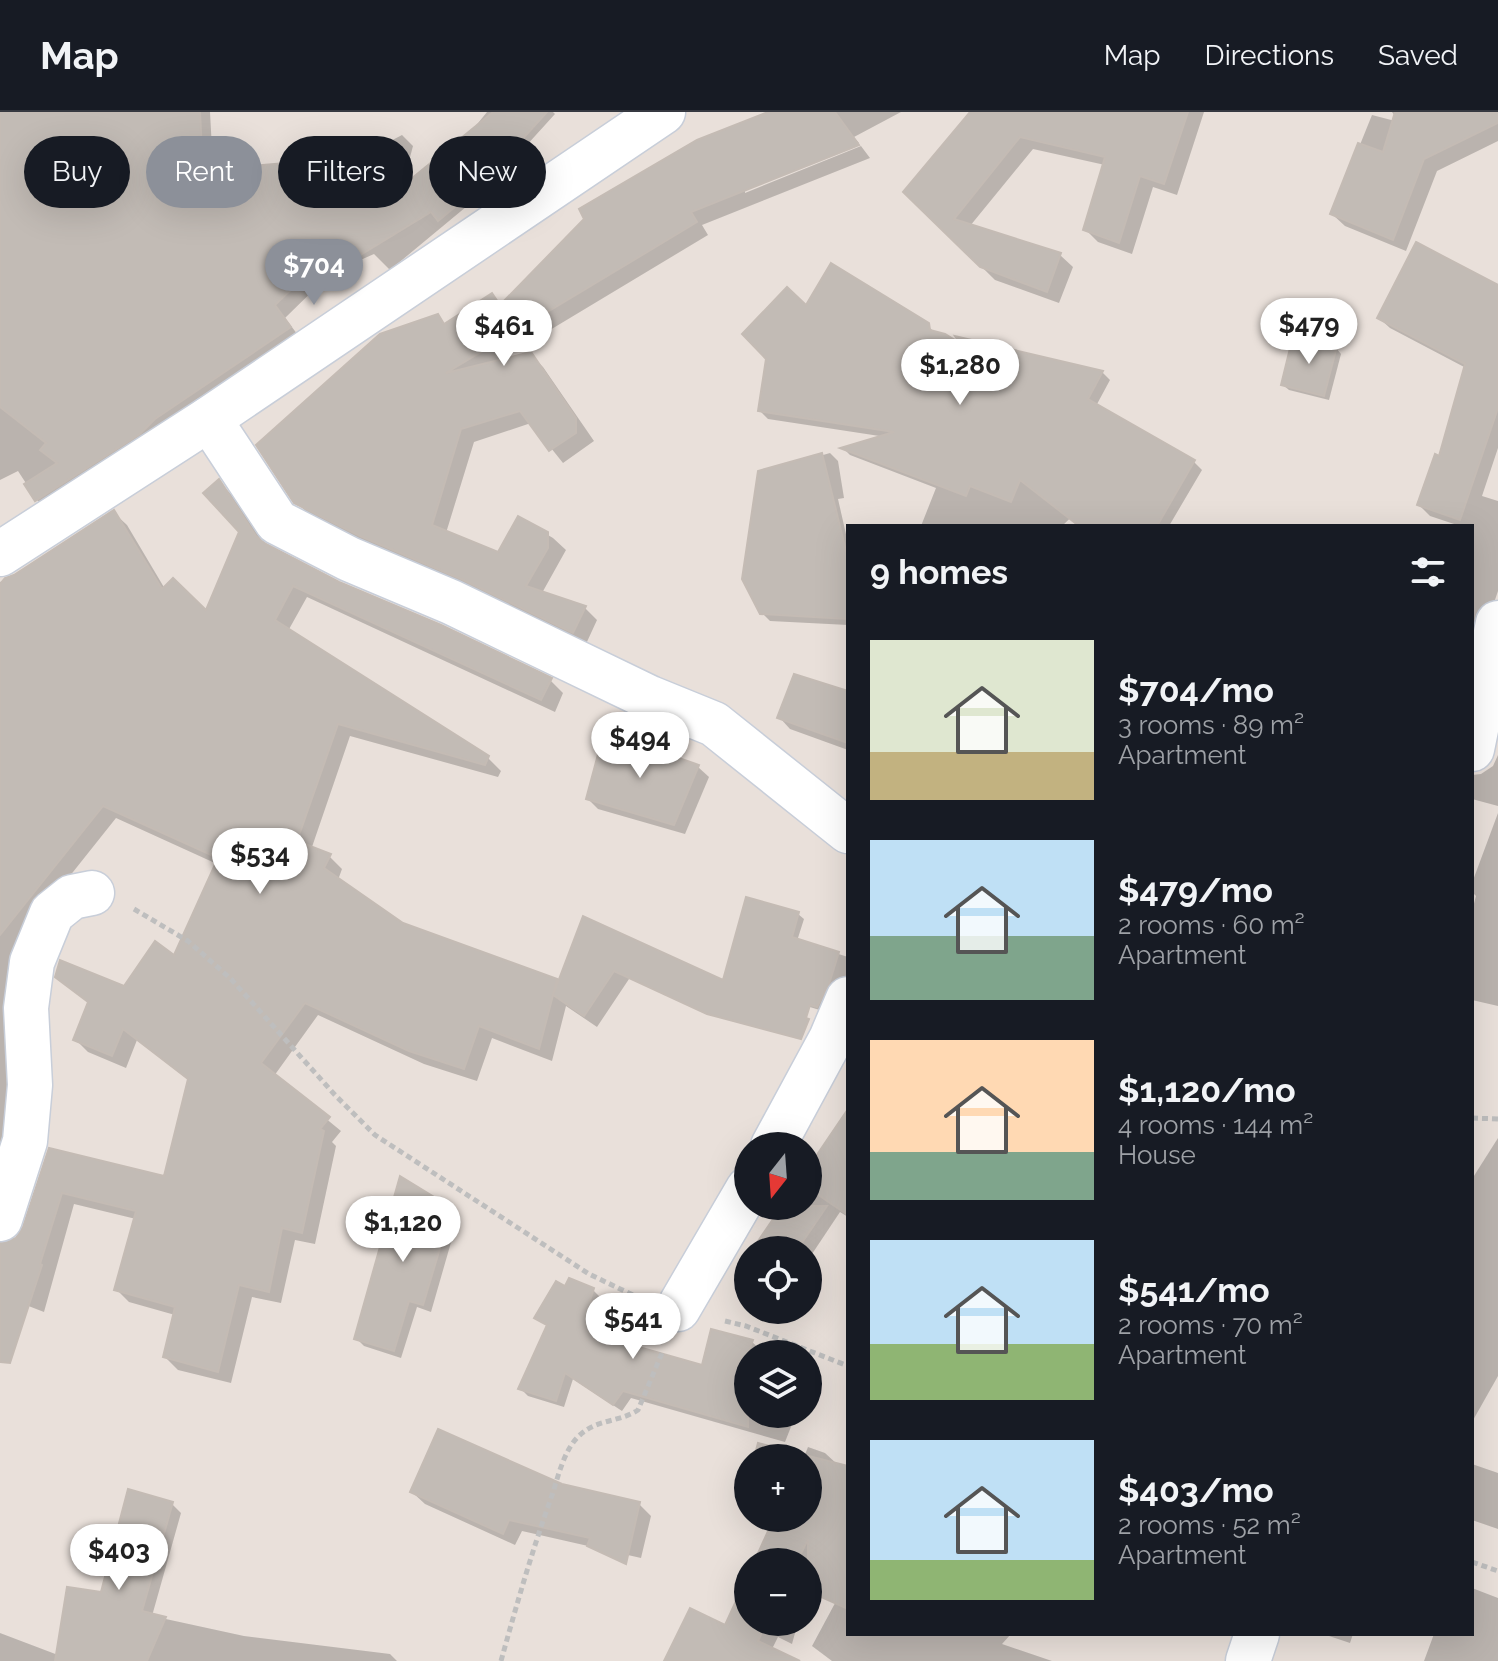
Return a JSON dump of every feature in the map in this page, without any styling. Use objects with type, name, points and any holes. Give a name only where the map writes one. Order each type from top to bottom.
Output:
[{"type":"street","points":[[0,554],[209,419],[663,112]]},
{"type":"street","points":[[209,419],[277,522],[349,559],[451,602],[650,698],[714,724],[846,829]]},
{"type":"street","points":[[1474,739],[1498,623]]},
{"type":"street","points":[[0,1219],[25,1141],[30,1085],[26,1008],[32,962],[52,913],[72,897],[92,893]]},
{"type":"street","points":[[781,1132],[831,1039],[846,1004]]},
{"type":"street","points":[[678,1309],[734,1213]]},
{"type":"street","points":[[1248,1661],[1256,1636]]},
{"type":"path","points":[[92,893],[118,899],[188,941],[231,979],[375,1135],[589,1274],[637,1297],[746,1326],[846,1365]]},
{"type":"path","points":[[1474,1118],[1498,1119]]},
{"type":"path","points":[[501,1661],[529,1561],[567,1452],[580,1435],[599,1422],[630,1415],[638,1410],[678,1309]]},
{"type":"path","points":[[1474,1563],[1498,1571]]},
{"type":"building","points":[[0,112],[200,112],[201,136],[146,136],[146,208],[262,208],[262,165],[278,164],[278,208],[413,208],[413,177],[429,164],[429,208],[454,208],[438,221],[431,212],[344,265],[337,255],[320,262],[275,305],[291,327],[155,419],[140,434],[35,501],[24,484],[57,463],[40,450],[46,443],[0,407]]},
{"type":"building","points":[[493,112],[547,112],[525,136],[464,136]]},
{"type":"building","points":[[768,112],[835,112],[859,145],[691,212],[697,222],[446,373],[531,352],[576,418],[576,433],[549,451],[520,411],[461,429],[432,525],[498,552],[518,516],[548,532],[548,548],[526,586],[586,606],[573,633],[294,503],[256,445],[380,334],[438,314],[444,324],[492,293],[500,305],[584,219],[579,209],[697,140]]},
{"type":"building","points":[[970,112],[1188,112],[1164,184],[1140,176],[1119,243],[1083,230],[1105,157],[1020,137],[954,219],[1061,253],[1047,292],[980,267],[903,192]]},
{"type":"building","points":[[1395,112],[1498,112],[1498,123],[1424,159],[1393,240],[1330,214],[1358,143],[1383,152]]},
{"type":"building","points":[[1416,242],[1498,285],[1498,408],[1460,520],[1417,505],[1435,454],[1439,456],[1465,364],[1377,318]]},
{"type":"building","points":[[831,263],[929,323],[930,330],[960,343],[955,336],[1103,371],[1088,399],[1195,460],[1158,524],[1076,524],[1020,480],[1011,502],[970,486],[966,496],[840,448],[894,432],[758,411],[766,359],[742,334],[787,287],[806,305]]},
{"type":"building","points":[[1293,336],[1337,346],[1324,396],[1281,385]]},
{"type":"building","points":[[822,453],[846,551],[846,619],[760,614],[742,579],[758,471]]},
{"type":"building","points":[[219,479],[256,536],[266,544],[339,582],[441,625],[552,678],[541,700],[293,586],[275,620],[489,756],[485,765],[338,724],[297,841],[331,854],[324,868],[403,923],[557,979],[539,1049],[479,1026],[464,1069],[409,1051],[305,1003],[261,1063],[330,1117],[320,1129],[324,1131],[302,1233],[282,1228],[269,1292],[239,1285],[218,1372],[163,1357],[175,1307],[114,1290],[136,1211],[62,1193],[10,1363],[0,1362],[0,1243],[16,1238],[23,1227],[49,1148],[164,1176],[188,1079],[123,1029],[112,1056],[73,1040],[88,1002],[55,977],[60,960],[124,986],[155,941],[174,955],[218,858],[103,806],[0,935],[0,584],[114,510],[162,589],[173,578],[206,610],[239,532],[203,493]]},
{"type":"building","points":[[794,674],[846,690],[846,742],[777,718]]},
{"type":"building","points":[[604,732],[699,765],[674,825],[586,799]]},
{"type":"building","points":[[746,897],[799,912],[792,937],[839,952],[829,984],[817,1007],[810,1005],[806,1018],[809,1019],[801,1039],[707,1014],[614,971],[584,1016],[553,995],[583,916],[723,980]]},
{"type":"building","points":[[846,1112],[846,1214],[822,1197],[822,1147]]},
{"type":"building","points":[[400,1176],[452,1208],[423,1305],[409,1301],[394,1351],[354,1339]]},
{"type":"building","points":[[772,1220],[817,1220],[807,1236],[762,1236]]},
{"type":"building","points":[[569,1278],[594,1288],[590,1301],[619,1317],[607,1338],[702,1365],[711,1329],[753,1340],[734,1340],[734,1423],[623,1391],[613,1405],[565,1373],[556,1401],[518,1389],[547,1325],[534,1318],[556,1281],[565,1286]]},
{"type":"building","points":[[438,1429],[562,1484],[640,1502],[626,1564],[587,1546],[590,1538],[509,1520],[503,1534],[410,1492]]},
{"type":"building","points":[[822,1459],[846,1465],[846,1608],[822,1597],[822,1548],[808,1548],[808,1539],[804,1548],[760,1548],[768,1532],[822,1532]]},
{"type":"building","points":[[128,1489],[173,1502],[142,1611],[166,1617],[147,1661],[55,1661],[67,1587],[101,1592]]},
{"type":"building","points":[[734,1605],[734,1636],[760,1636],[758,1641],[800,1661],[664,1661],[690,1608],[725,1625]]}]
